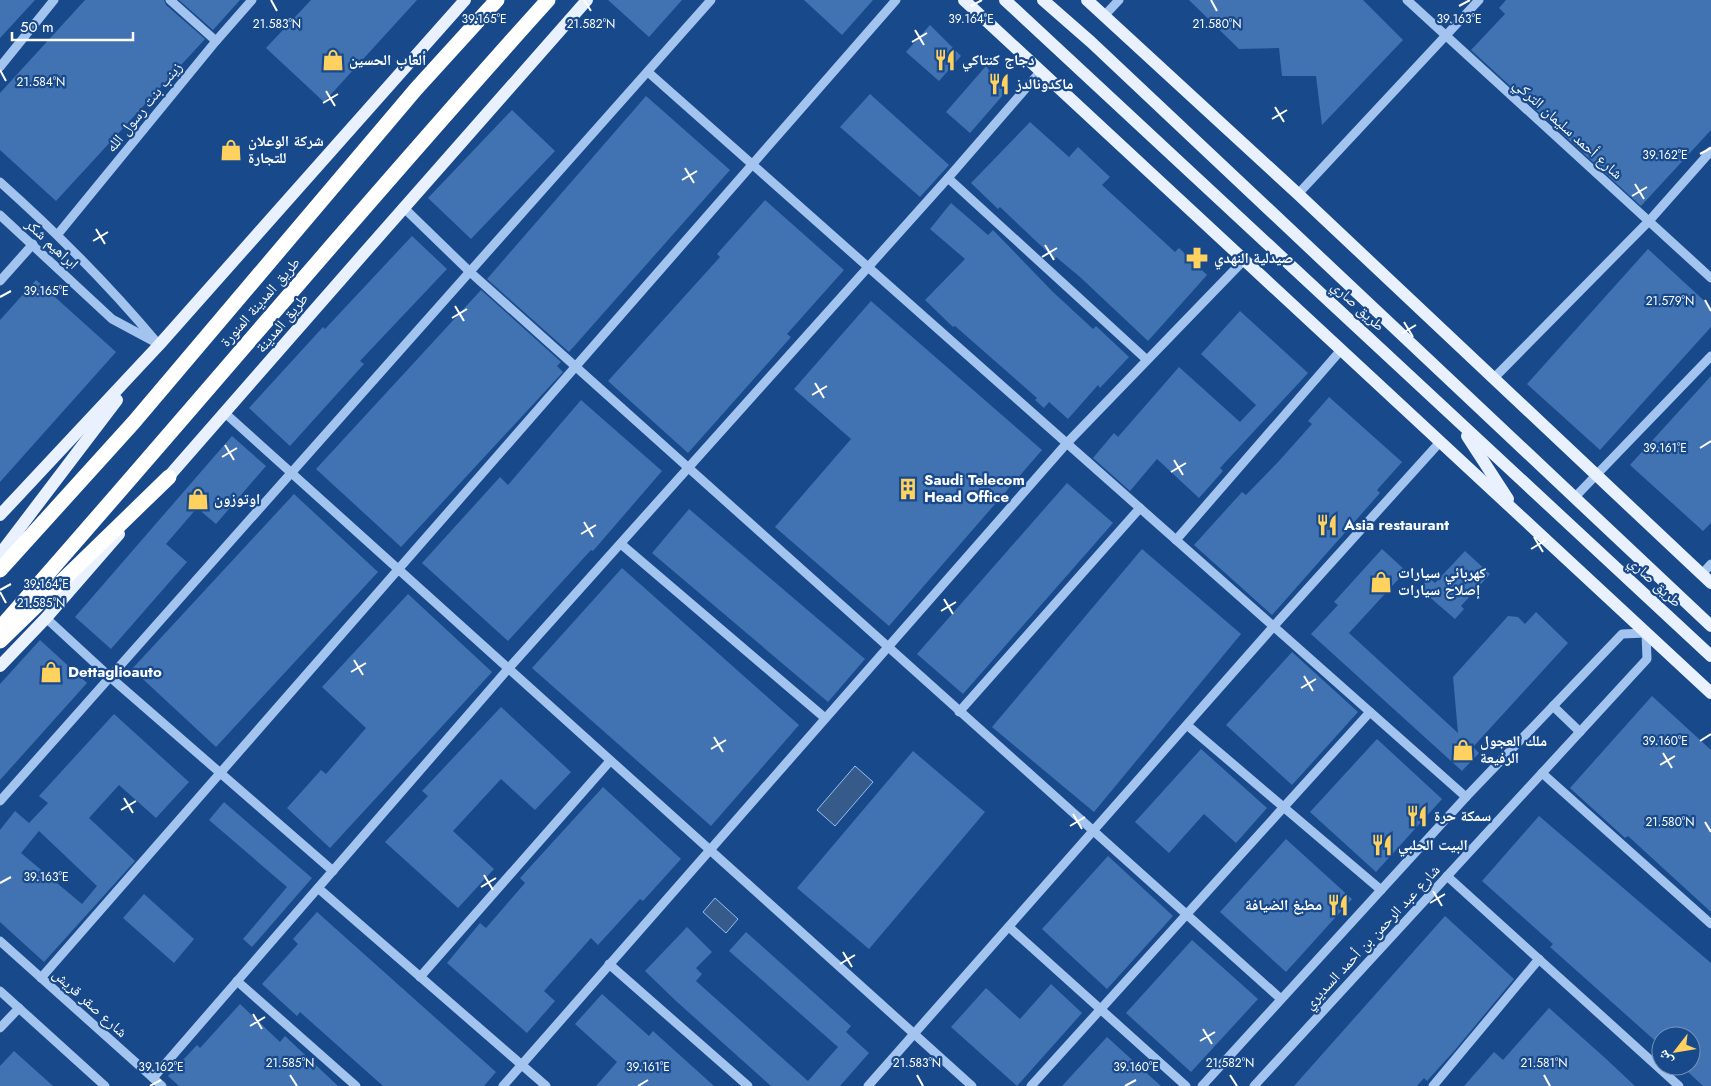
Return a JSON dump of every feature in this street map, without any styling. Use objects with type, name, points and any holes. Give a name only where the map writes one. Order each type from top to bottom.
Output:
[{"type":"highway","name":"طريق المدينة المنورة","points":[[0,570],[134,422],[416,89],[497,0]]},
{"type":"highway","name":"طريق المدينة المنورة","points":[[0,628],[155,453],[429,132],[548,0]]},
{"type":"highway","points":[[0,641],[169,476]]},
{"type":"main road","points":[[0,515],[159,345],[465,0]]},
{"type":"main road","name":"طريق المدينة","points":[[0,666],[46,618],[169,476],[226,414],[403,207],[587,0]]},
{"type":"main road","points":[[964,0],[1711,693]]},
{"type":"main road","name":"طريق صاري","points":[[1005,0],[1711,656]]},
{"type":"main road","name":"طريق صاري","points":[[1043,0],[1105,55],[1711,626]]},
{"type":"main road","points":[[1087,0],[1298,194],[1706,579]]},
{"type":"main road","points":[[0,554],[159,345]]},
{"type":"main road","points":[[1456,420],[1520,516]]},
{"type":"street","points":[[0,67],[54,0]]},
{"type":"street","points":[[170,0],[216,41]]},
{"type":"street","name":"زينب بنت رسول الله","points":[[58,234],[216,41],[252,0]]},
{"type":"street","points":[[0,801],[711,0]]},
{"type":"street","points":[[41,978],[896,0]]},
{"type":"street","points":[[1104,16],[1119,0]]},
{"type":"street","name":"شارع أحمد سليمان التركي","points":[[1407,0],[1711,278]]},
{"type":"street","points":[[1298,194],[1479,0]]},
{"type":"street","points":[[648,72],[1466,797]]},
{"type":"street","points":[[153,1078],[508,669],[948,178],[1040,72]]},
{"type":"street","points":[[1493,379],[1649,221],[1711,150]]},
{"type":"street","points":[[948,178],[1147,360]]},
{"type":"street","points":[[0,182],[58,234],[128,308],[159,345]]},
{"type":"street","points":[[403,207],[470,272],[1281,999]]},
{"type":"street","name":"ابراهيم شكر","points":[[0,215],[112,319],[159,345]]},
{"type":"street","points":[[0,281],[33,244]]},
{"type":"street","points":[[503,1086],[1067,443],[1244,260]]},
{"type":"street","points":[[1176,540],[1341,350]]},
{"type":"street","points":[[1575,496],[1711,356]]},
{"type":"street","points":[[226,414],[972,1086]]},
{"type":"street","points":[[868,1086],[1440,442]]},
{"type":"street","points":[[959,712],[1140,508]]},
{"type":"street","points":[[621,544],[825,718]]},
{"type":"street","points":[[1706,579],[1711,564]]},
{"type":"street","points":[[46,618],[110,677],[333,871]]},
{"type":"street","name":"شارع عبد الرحمن بن أحمد السديري","points":[[1202,1086],[1466,797],[1622,634],[1646,632],[1647,659],[1254,1086]]},
{"type":"street","points":[[1553,706],[1580,732]]},
{"type":"street","points":[[1031,1086],[1370,712]]},
{"type":"street","points":[[1187,725],[1381,890]]},
{"type":"street","points":[[420,976],[610,761]]},
{"type":"street","points":[[1542,773],[1711,924]]},
{"type":"street","points":[[1447,876],[1679,1086]]},
{"type":"street","points":[[318,888],[546,1086]]},
{"type":"street","points":[[1009,927],[1186,1086]]},
{"type":"street","name":"شارع صقر قريش","points":[[0,941],[162,1086]]},
{"type":"street","points":[[1433,1086],[1539,960]]},
{"type":"street","points":[[609,964],[748,1086]]},
{"type":"street","points":[[237,981],[356,1086]]},
{"type":"street","points":[[0,991],[105,1086]]},
{"type":"street","points":[[0,1028],[19,1008]]},
{"type":"water","points":[[855,766],[873,782],[835,826],[817,810]]},
{"type":"water","points":[[715,898],[738,919],[726,933],[703,912]]},
{"type":"building","points":[[0,0],[35,0],[0,38]]},
{"type":"building","points":[[85,0],[164,0],[166,5],[205,39],[56,201],[0,150],[0,93]]},
{"type":"building","points":[[179,0],[240,0],[213,30]]},
{"type":"building","points":[[311,0],[417,0],[324,102],[266,48]]},
{"type":"building","points":[[608,0],[682,0],[649,37]]},
{"type":"building","points":[[804,0],[873,0],[842,35]]},
{"type":"building","points":[[1189,0],[1363,0],[1403,40],[1322,125],[1316,76],[1282,76],[1279,48],[1239,49]]},
{"type":"building","points":[[1506,0],[1711,0],[1711,130],[1641,206],[1471,50],[1505,14],[1499,8]]},
{"type":"building","points":[[930,25],[961,56],[939,81],[906,52]]},
{"type":"building","points":[[986,66],[999,84],[1010,87],[970,133],[946,112]]},
{"type":"building","points":[[870,94],[949,165],[920,197],[840,127]]},
{"type":"building","points":[[646,96],[730,170],[569,352],[487,279]]},
{"type":"building","points":[[512,110],[555,151],[471,239],[428,198]]},
{"type":"building","points":[[1030,122],[1069,157],[1078,147],[1110,177],[1102,185],[1175,252],[1179,248],[1207,275],[1148,341],[1080,277],[1056,257],[1055,259],[1000,207],[998,209],[971,183]]},
{"type":"building","points":[[765,200],[844,270],[787,334],[791,337],[688,453],[608,381],[720,257],[717,254]]},
{"type":"building","points":[[951,203],[988,235],[993,230],[1053,292],[1093,329],[1096,326],[1129,357],[1100,388],[1098,385],[1068,419],[1049,402],[1044,408],[1035,400],[1037,398],[955,326],[953,327],[925,300],[965,259],[930,229]]},
{"type":"building","points":[[412,236],[447,269],[360,361],[364,364],[290,446],[249,408],[323,327],[325,329]]},
{"type":"building","points":[[1648,249],[1711,307],[1711,327],[1600,450],[1527,384]]},
{"type":"building","points":[[36,280],[116,352],[0,482],[0,320]]},
{"type":"building","points":[[481,290],[561,362],[557,366],[563,372],[401,547],[316,469]]},
{"type":"building","name":"Saudi Telecom Head Office","points":[[871,301],[1042,450],[889,626],[775,527],[851,439],[794,389]]},
{"type":"building","points":[[1240,311],[1308,373],[1220,468],[1223,471],[1199,498],[1157,459],[1130,491],[1093,458],[1114,433],[1118,437],[1179,367],[1240,422],[1256,405],[1201,354]]},
{"type":"building","points":[[1711,376],[1711,523],[1703,531],[1630,465]]},
{"type":"building","points":[[1329,397],[1402,462],[1377,490],[1380,493],[1272,615],[1194,545],[1242,492],[1246,495],[1279,461],[1312,424],[1308,421]]},
{"type":"building","points":[[581,400],[662,471],[593,551],[591,550],[508,641],[422,563],[500,477],[508,485]]},
{"type":"building","points":[[232,436],[266,466],[216,524],[197,508],[166,544],[187,562],[111,649],[75,617]]},
{"type":"building","points":[[1067,483],[1113,523],[963,694],[917,654]]},
{"type":"building","points":[[294,494],[378,572],[216,747],[132,669]]},
{"type":"building","points":[[689,509],[865,659],[828,702],[652,553]]},
{"type":"building","points":[[1142,549],[1241,634],[1094,812],[992,727]]},
{"type":"building","points":[[1382,549],[1406,571],[1349,633],[1458,733],[1453,677],[1508,616],[1518,617],[1525,624],[1536,612],[1568,643],[1473,747],[1479,753],[1462,771],[1311,634],[1338,605],[1334,602]]},
{"type":"building","points":[[1465,551],[1490,574],[1461,606],[1464,609],[1455,619],[1419,588],[1429,578],[1435,583]]},
{"type":"building","points":[[622,568],[799,725],[711,826],[532,668]]},
{"type":"building","points":[[408,594],[492,672],[330,848],[287,808],[321,770],[326,774],[366,728],[322,687]]},
{"type":"building","points":[[40,640],[87,683],[0,780],[0,684]]},
{"type":"building","points":[[1292,652],[1358,712],[1292,785],[1226,725]]},
{"type":"building","points":[[1652,696],[1711,750],[1711,912],[1628,836],[1625,838],[1570,788]]},
{"type":"building","points":[[501,707],[571,772],[535,810],[501,779],[453,831],[494,869],[458,908],[385,842],[428,796],[422,791]]},
{"type":"building","points":[[114,714],[189,782],[156,818],[119,785],[89,818],[135,861],[44,962],[0,922],[0,830],[15,811],[29,823],[48,803],[39,796]],"holes":[[[39,831],[97,886],[82,904],[21,853]]]},
{"type":"building","points":[[1377,739],[1442,799],[1376,872],[1310,812]]},
{"type":"building","points":[[1201,749],[1267,808],[1236,843],[1204,814],[1169,853],[1135,822]]},
{"type":"building","points":[[913,751],[985,812],[869,949],[797,888]]},
{"type":"building","points":[[603,787],[681,859],[643,901],[640,899],[598,945],[591,938],[544,991],[555,1001],[527,1033],[447,963],[480,923],[486,928],[525,883],[520,878]]},
{"type":"building","points":[[224,802],[312,878],[252,947],[243,939],[287,887],[209,820]]},
{"type":"building","points":[[1539,816],[1711,963],[1711,1086],[1703,1086],[1692,1076],[1701,1076],[1701,1026],[1651,1026],[1651,1037],[1550,947],[1553,944],[1482,881]]},
{"type":"building","points":[[1286,839],[1352,899],[1286,972],[1220,912]]},
{"type":"building","points":[[1108,856],[1173,916],[1107,989],[1042,929]]},
{"type":"building","points":[[144,894],[194,939],[174,963],[123,918]]},
{"type":"building","points":[[317,912],[496,1072],[484,1086],[383,1086],[300,1012],[297,1016],[262,984],[298,944],[293,939]]},
{"type":"building","points":[[1445,916],[1514,979],[1455,1050],[1427,1081],[1424,1078],[1417,1086],[1294,1086]]},
{"type":"building","points":[[687,927],[712,952],[696,968],[702,974],[696,981],[808,1081],[838,1047],[729,951],[746,932],[851,1026],[846,1032],[869,1053],[840,1086],[771,1086],[645,971]]},
{"type":"building","points":[[1192,940],[1258,999],[1191,1072],[1126,1013]]},
{"type":"building","points":[[1051,984],[1082,1013],[1017,1086],[951,1027],[986,988],[1020,1019]]},
{"type":"building","points":[[602,994],[649,1036],[653,1031],[714,1086],[596,1086],[617,1062],[575,1024]]},
{"type":"building","points":[[240,1004],[280,1042],[285,1036],[338,1086],[179,1086],[168,1076],[197,1045],[200,1048]]},
{"type":"building","points":[[1549,1008],[1635,1086],[1464,1086],[1494,1052],[1503,1060]]},
{"type":"building","points":[[1107,1037],[1141,1068],[1161,1086],[1062,1086]]},
{"type":"building","points":[[14,1051],[53,1086],[0,1086],[0,1066]]},
{"type":"place","name":"ألعاب الحسين","points":[[333,60]]},
{"type":"place","name":"دجاج كنتاكي","points":[[945,60]]},
{"type":"place","name":"ماكدونالدز","points":[[999,84]]},
{"type":"place","name":"شركة الوعلان للتجارة","points":[[231,150]]},
{"type":"place","name":"صيدلية النهدي","points":[[1197,258]]},
{"type":"place","name":"Saudi Telecom Head Office","points":[[908,489]]},
{"type":"place","name":"اوتوزون","points":[[198,499]]},
{"type":"place","name":"Asia restaurant","points":[[1327,525]]},
{"type":"place","name":"كهربائي سيارات إصلاح سيارات","points":[[1381,582]]},
{"type":"place","name":"Dettaglioauto","points":[[51,672]]},
{"type":"place","name":"ملك العجول الرفيعة","points":[[1463,750]]},
{"type":"place","name":"سمكة حرة","points":[[1417,816]]},
{"type":"place","name":"البيت الحلبي","points":[[1382,845]]},
{"type":"place","name":"مطبغ الضيافة","points":[[1338,905]]}]
